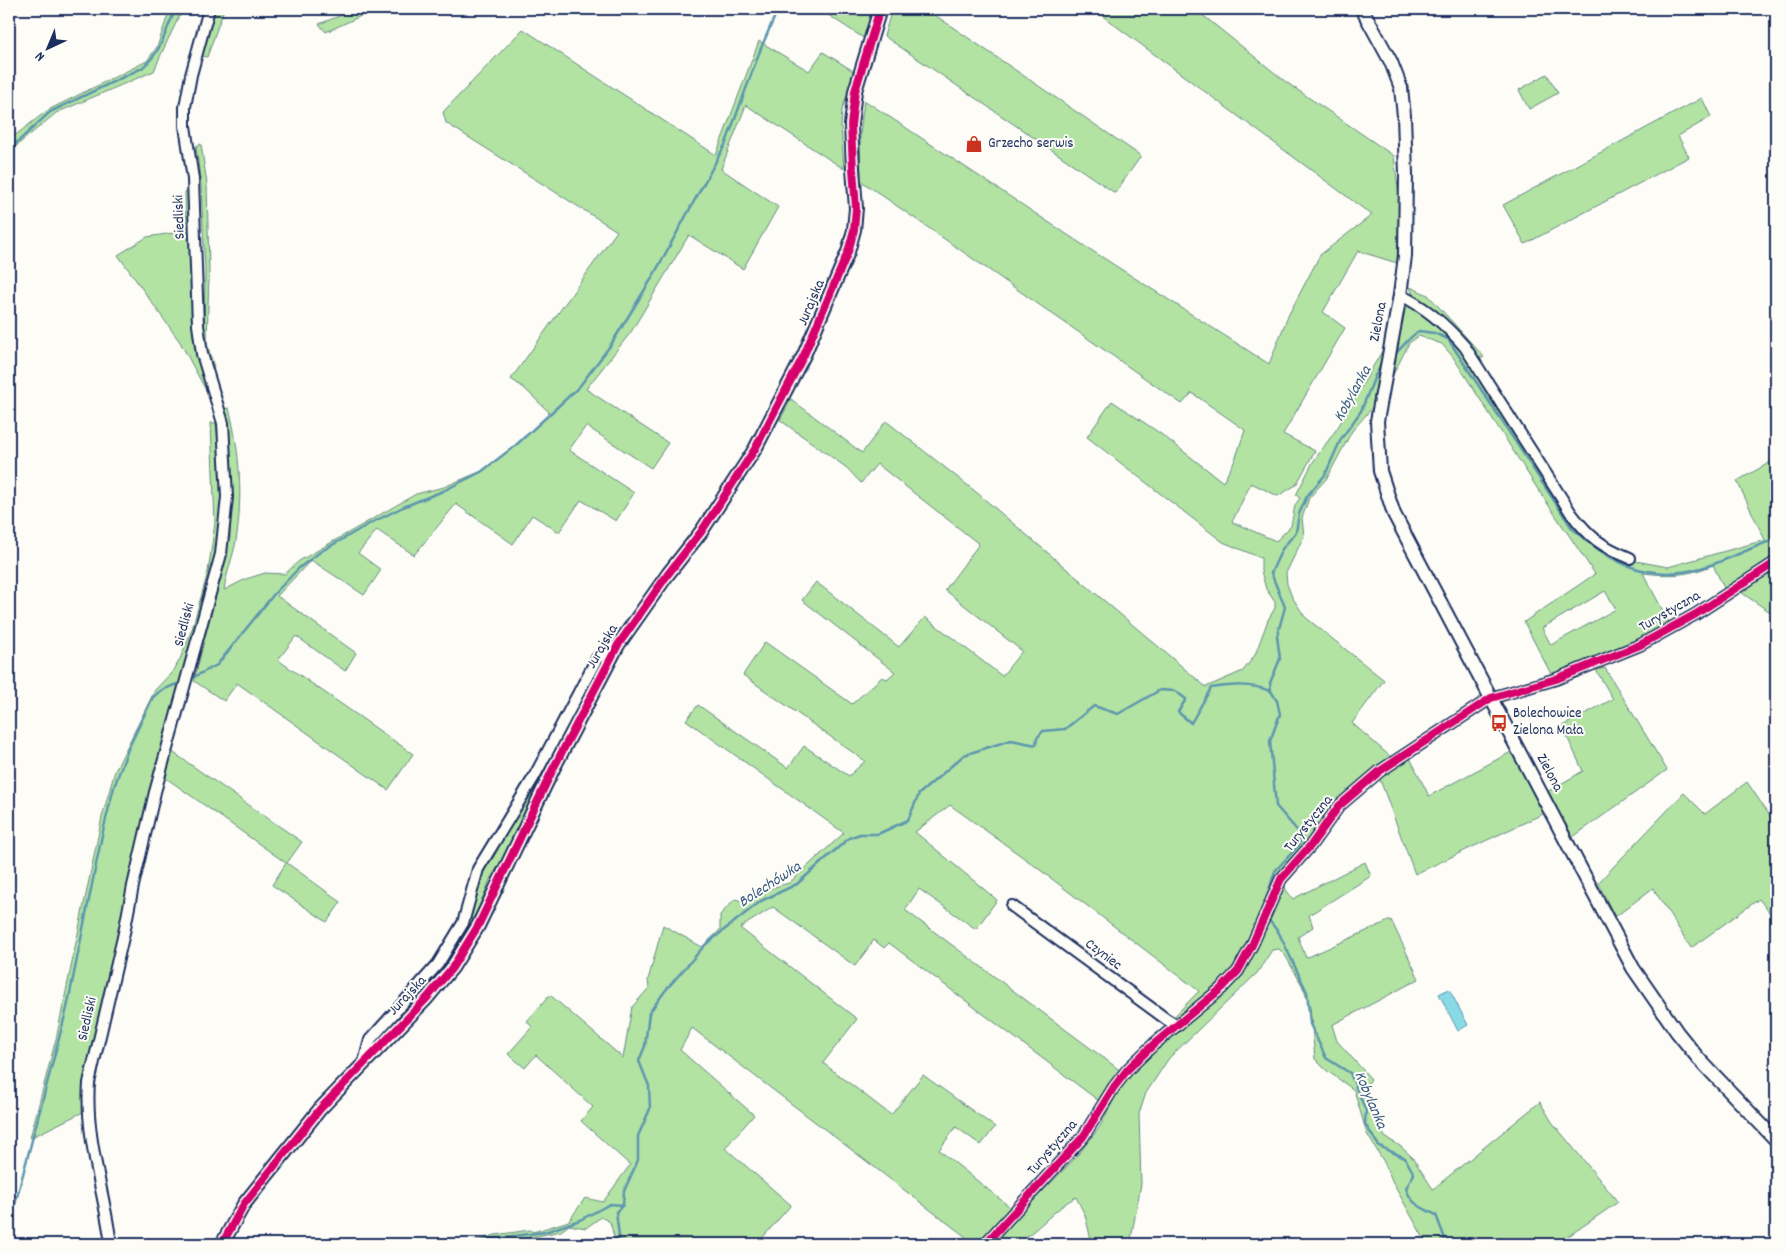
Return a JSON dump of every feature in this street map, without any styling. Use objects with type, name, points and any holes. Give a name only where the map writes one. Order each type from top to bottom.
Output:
[{"type":"street","name":"Siedliski","points":[[111,1244],[91,1137],[88,1104],[89,1083],[155,792],[221,554],[227,497],[224,423],[202,354],[198,325],[193,179],[185,126],[185,107],[191,75],[209,9]]},
{"type":"street","name":"Jurajska","points":[[222,1244],[244,1204],[320,1109],[427,998],[452,968],[468,944],[494,894],[575,724],[618,645],[701,532],[745,467],[804,355],[848,252],[854,230],[856,208],[852,169],[852,125],[855,91],[880,9]]},
{"type":"street","name":"Zielona","points":[[1362,9],[1391,62],[1401,88],[1404,116],[1405,256],[1400,295],[1377,421],[1380,471],[1394,514],[1633,968],[1677,1032],[1698,1058],[1775,1135]]},
{"type":"street","name":"Zielona","points":[[1400,295],[1425,308],[1465,347],[1582,528],[1607,549],[1630,558]]},
{"type":"street","name":"Turystyczna","points":[[985,1244],[1083,1137],[1114,1087],[1128,1069],[1154,1044],[1222,988],[1238,971],[1252,945],[1281,878],[1311,845],[1339,806],[1380,771],[1491,698],[1556,680],[1640,645],[1696,614],[1776,562]]},
{"type":"street","name":"Jurajska","points":[[364,1062],[370,1040],[438,964],[464,923],[478,869],[534,777],[597,658],[618,645]]},
{"type":"street","name":"Czyniec","points":[[1012,906],[1177,1026]]},
{"type":"green space","points":[[170,9],[183,9],[154,71],[56,113],[9,152],[9,140],[48,110],[147,61],[157,47]]},
{"type":"green space","points":[[214,9],[224,9],[207,57],[202,56]]},
{"type":"green space","points":[[357,9],[376,9],[326,32],[319,24]]},
{"type":"green space","points":[[819,9],[872,9],[865,39]]},
{"type":"green space","points":[[892,9],[926,9],[1141,156],[1115,193],[884,36]]},
{"type":"green space","points":[[1093,9],[1195,9],[1286,82],[1394,156],[1399,196],[1397,263],[1358,251],[1323,312],[1345,328],[1283,434],[1315,451],[1296,485],[1278,496],[1251,483],[1232,522],[1276,541],[1291,526],[1295,505],[1300,498],[1296,495],[1313,462],[1338,427],[1382,351],[1385,352],[1372,408],[1352,431],[1327,478],[1309,498],[1302,518],[1304,536],[1286,573],[1287,584],[1292,597],[1305,617],[1384,680],[1352,723],[1392,758],[1336,802],[1307,841],[1284,883],[1286,890],[1293,899],[1365,862],[1371,876],[1309,915],[1313,927],[1298,937],[1306,958],[1391,920],[1419,979],[1332,1025],[1337,1041],[1371,1079],[1364,1089],[1366,1098],[1385,1137],[1400,1146],[1412,1157],[1433,1189],[1540,1102],[1552,1122],[1618,1202],[1557,1244],[1427,1244],[1394,1185],[1384,1162],[1367,1134],[1354,1090],[1326,1070],[1315,1059],[1310,1006],[1302,985],[1285,955],[1279,949],[1272,950],[1257,973],[1169,1058],[1146,1093],[1139,1114],[1141,1184],[1130,1244],[1092,1244],[1085,1215],[1076,1197],[1023,1239],[1010,1244],[991,1244],[1076,1157],[1099,1128],[1121,1086],[1099,1101],[889,943],[884,948],[874,940],[855,966],[773,907],[740,928],[857,1019],[823,1063],[891,1115],[923,1075],[995,1127],[981,1145],[956,1127],[939,1150],[1011,1208],[975,1244],[692,1028],[680,1050],[754,1115],[725,1148],[791,1205],[757,1244],[612,1244],[615,1240],[610,1222],[601,1217],[586,1228],[569,1225],[561,1231],[523,1239],[519,1244],[468,1244],[495,1235],[530,1230],[533,1232],[569,1221],[585,1198],[603,1202],[630,1165],[581,1121],[593,1107],[536,1055],[525,1068],[508,1054],[532,1027],[527,1021],[550,995],[623,1058],[632,1007],[649,988],[648,980],[663,925],[702,947],[720,930],[720,915],[735,899],[749,903],[771,888],[789,883],[844,833],[686,720],[698,705],[788,768],[804,746],[849,776],[865,761],[743,675],[765,642],[852,704],[882,677],[887,679],[895,672],[802,600],[816,582],[899,647],[925,617],[1002,676],[1022,651],[945,590],[979,544],[877,464],[861,483],[847,468],[780,420],[791,399],[862,453],[886,421],[976,492],[1206,687],[1243,671],[1255,655],[1268,620],[1275,608],[1275,602],[1266,589],[1261,571],[1261,558],[1223,542],[1087,437],[1112,401],[1161,434],[1223,482],[1235,460],[1245,430],[1192,393],[1182,404],[861,181],[860,135],[864,100],[1080,243],[1269,364],[1288,316],[1320,255],[1372,215]],"holes":[[[950,805],[1031,863],[1199,991],[1121,1071],[905,910],[919,889],[976,929],[997,900],[915,832]]]},
{"type":"green space","points":[[523,29],[716,155],[759,41],[809,71],[823,52],[855,72],[842,110],[841,126],[844,169],[746,105],[721,169],[778,207],[743,269],[689,235],[631,332],[586,389],[668,443],[651,468],[586,426],[569,450],[634,493],[616,521],[581,500],[559,532],[532,515],[513,544],[456,504],[414,555],[377,530],[358,553],[381,570],[364,595],[311,560],[277,596],[356,653],[345,671],[296,636],[278,660],[413,754],[388,790],[237,683],[224,701],[194,681],[230,537],[230,473],[223,409],[229,408],[233,424],[238,457],[240,491],[236,541],[224,590],[246,579],[265,573],[285,574],[299,561],[416,494],[444,487],[484,470],[551,414],[524,388],[511,379],[617,231],[446,123],[443,112]]},
{"type":"green space","points":[[1547,74],[1558,93],[1529,109],[1519,90]]},
{"type":"green space","points":[[1702,98],[1711,117],[1678,136],[1689,157],[1525,244],[1503,205]]},
{"type":"green space","points":[[201,144],[207,184],[209,271],[207,344],[214,367],[212,369],[204,345],[205,270],[201,186],[196,146]]},
{"type":"green space","points":[[191,191],[193,333],[212,395],[209,396],[180,342],[118,255],[147,237],[186,231],[185,192]]},
{"type":"green space","points":[[1410,287],[1428,295],[1484,357],[1478,360],[1460,337],[1413,295]]},
{"type":"green space","points":[[1414,304],[1455,339],[1579,529],[1625,559],[1668,567],[1765,540],[1737,481],[1776,459],[1776,555],[1725,590],[1713,565],[1679,574],[1643,573],[1671,626],[1641,642],[1552,676],[1524,622],[1595,574],[1453,357],[1442,344],[1419,336],[1409,343],[1391,379],[1402,306]],"holes":[[[1605,591],[1616,609],[1551,645],[1542,628]]]},
{"type":"green space","points":[[211,423],[216,423],[223,483],[223,517],[219,552],[185,662],[153,785],[83,1081],[83,1112],[30,1138],[57,1035],[102,817],[115,771],[155,690],[174,670],[180,659],[192,629],[208,572],[215,523]]},
{"type":"green space","points":[[1776,568],[1776,616],[1742,593]]},
{"type":"green space","points":[[607,657],[512,846],[491,877],[465,942],[449,965],[377,1042],[380,1036],[444,961],[483,870],[492,860],[601,659]]},
{"type":"green space","points":[[1605,668],[1667,770],[1573,837],[1547,792],[1583,771],[1562,726],[1613,699],[1596,670]]},
{"type":"green space","points":[[171,751],[302,842],[287,863],[341,902],[327,922],[272,885],[286,863],[166,778]]},
{"type":"green space","points":[[1511,752],[1545,813],[1415,874],[1379,777],[1410,758],[1429,796]]},
{"type":"green space","points":[[1747,782],[1776,825],[1776,921],[1759,899],[1691,948],[1653,888],[1615,917],[1598,883],[1684,793],[1705,814]]},
{"type":"water","points":[[1449,989],[1468,1025],[1458,1031],[1439,994]]},
{"type":"waterway","points":[[9,150],[50,112],[142,68],[155,54],[176,9]]},
{"type":"waterway","points":[[194,677],[217,665],[274,594],[299,568],[320,552],[403,507],[443,491],[481,472],[516,445],[579,387],[610,346],[652,278],[726,143],[761,48],[778,9]]},
{"type":"waterway","name":"Kobylanka","points":[[1395,354],[1419,331],[1434,333],[1448,339],[1572,528],[1601,551],[1616,560],[1631,567],[1647,571],[1664,573],[1682,572],[1711,565],[1776,539]]},
{"type":"waterway","name":"Kobylanka","points":[[1264,906],[1275,871],[1299,845],[1302,836],[1276,806],[1270,741],[1280,714],[1277,701],[1271,691],[1270,683],[1280,659],[1277,636],[1285,607],[1271,573],[1282,549],[1296,532],[1299,514],[1307,496],[1325,475],[1341,439],[1361,411],[1381,366]]},
{"type":"waterway","points":[[9,1227],[67,1008],[102,835],[114,787],[128,749],[153,697],[162,690],[177,684]]},
{"type":"waterway","name":"Bolechówka","points":[[620,1244],[616,1212],[623,1205],[624,1191],[638,1160],[638,1136],[650,1109],[649,1086],[639,1061],[645,1046],[649,1013],[665,991],[705,945],[761,901],[797,884],[849,838],[860,834],[878,834],[908,820],[919,794],[964,755],[1011,740],[1036,745],[1037,738],[1043,731],[1065,729],[1094,706],[1118,714],[1160,690],[1175,691],[1186,699],[1178,712],[1191,723],[1211,688],[1241,685],[1263,688],[1270,691]]},
{"type":"waterway","name":"Kobylanka","points":[[1268,919],[1279,933],[1307,992],[1310,1024],[1326,1058],[1350,1073],[1366,1111],[1365,1124],[1379,1146],[1405,1158],[1414,1174],[1406,1188],[1408,1194],[1414,1202],[1436,1215],[1445,1244]]},
{"type":"waterway","points":[[477,1244],[490,1239],[545,1232],[580,1220],[610,1204],[623,1205]]},
{"type":"cycle path","points":[[222,1244],[244,1204],[320,1109],[427,998],[452,968],[478,926],[553,769],[618,645],[668,574],[701,532],[755,449],[804,355],[848,252],[854,230],[856,208],[851,125],[855,91],[880,9]]},
{"type":"cycle path","points":[[985,1244],[1083,1137],[1114,1087],[1128,1069],[1154,1044],[1222,988],[1238,971],[1252,945],[1281,879],[1311,845],[1339,806],[1380,771],[1491,698],[1556,679],[1640,645],[1696,614],[1776,562]]},
{"type":"place","name":"Grzecho serwis","points":[[974,144]]},
{"type":"place","name":"Bolechowice Zielona Mała","points":[[1499,723]]}]
